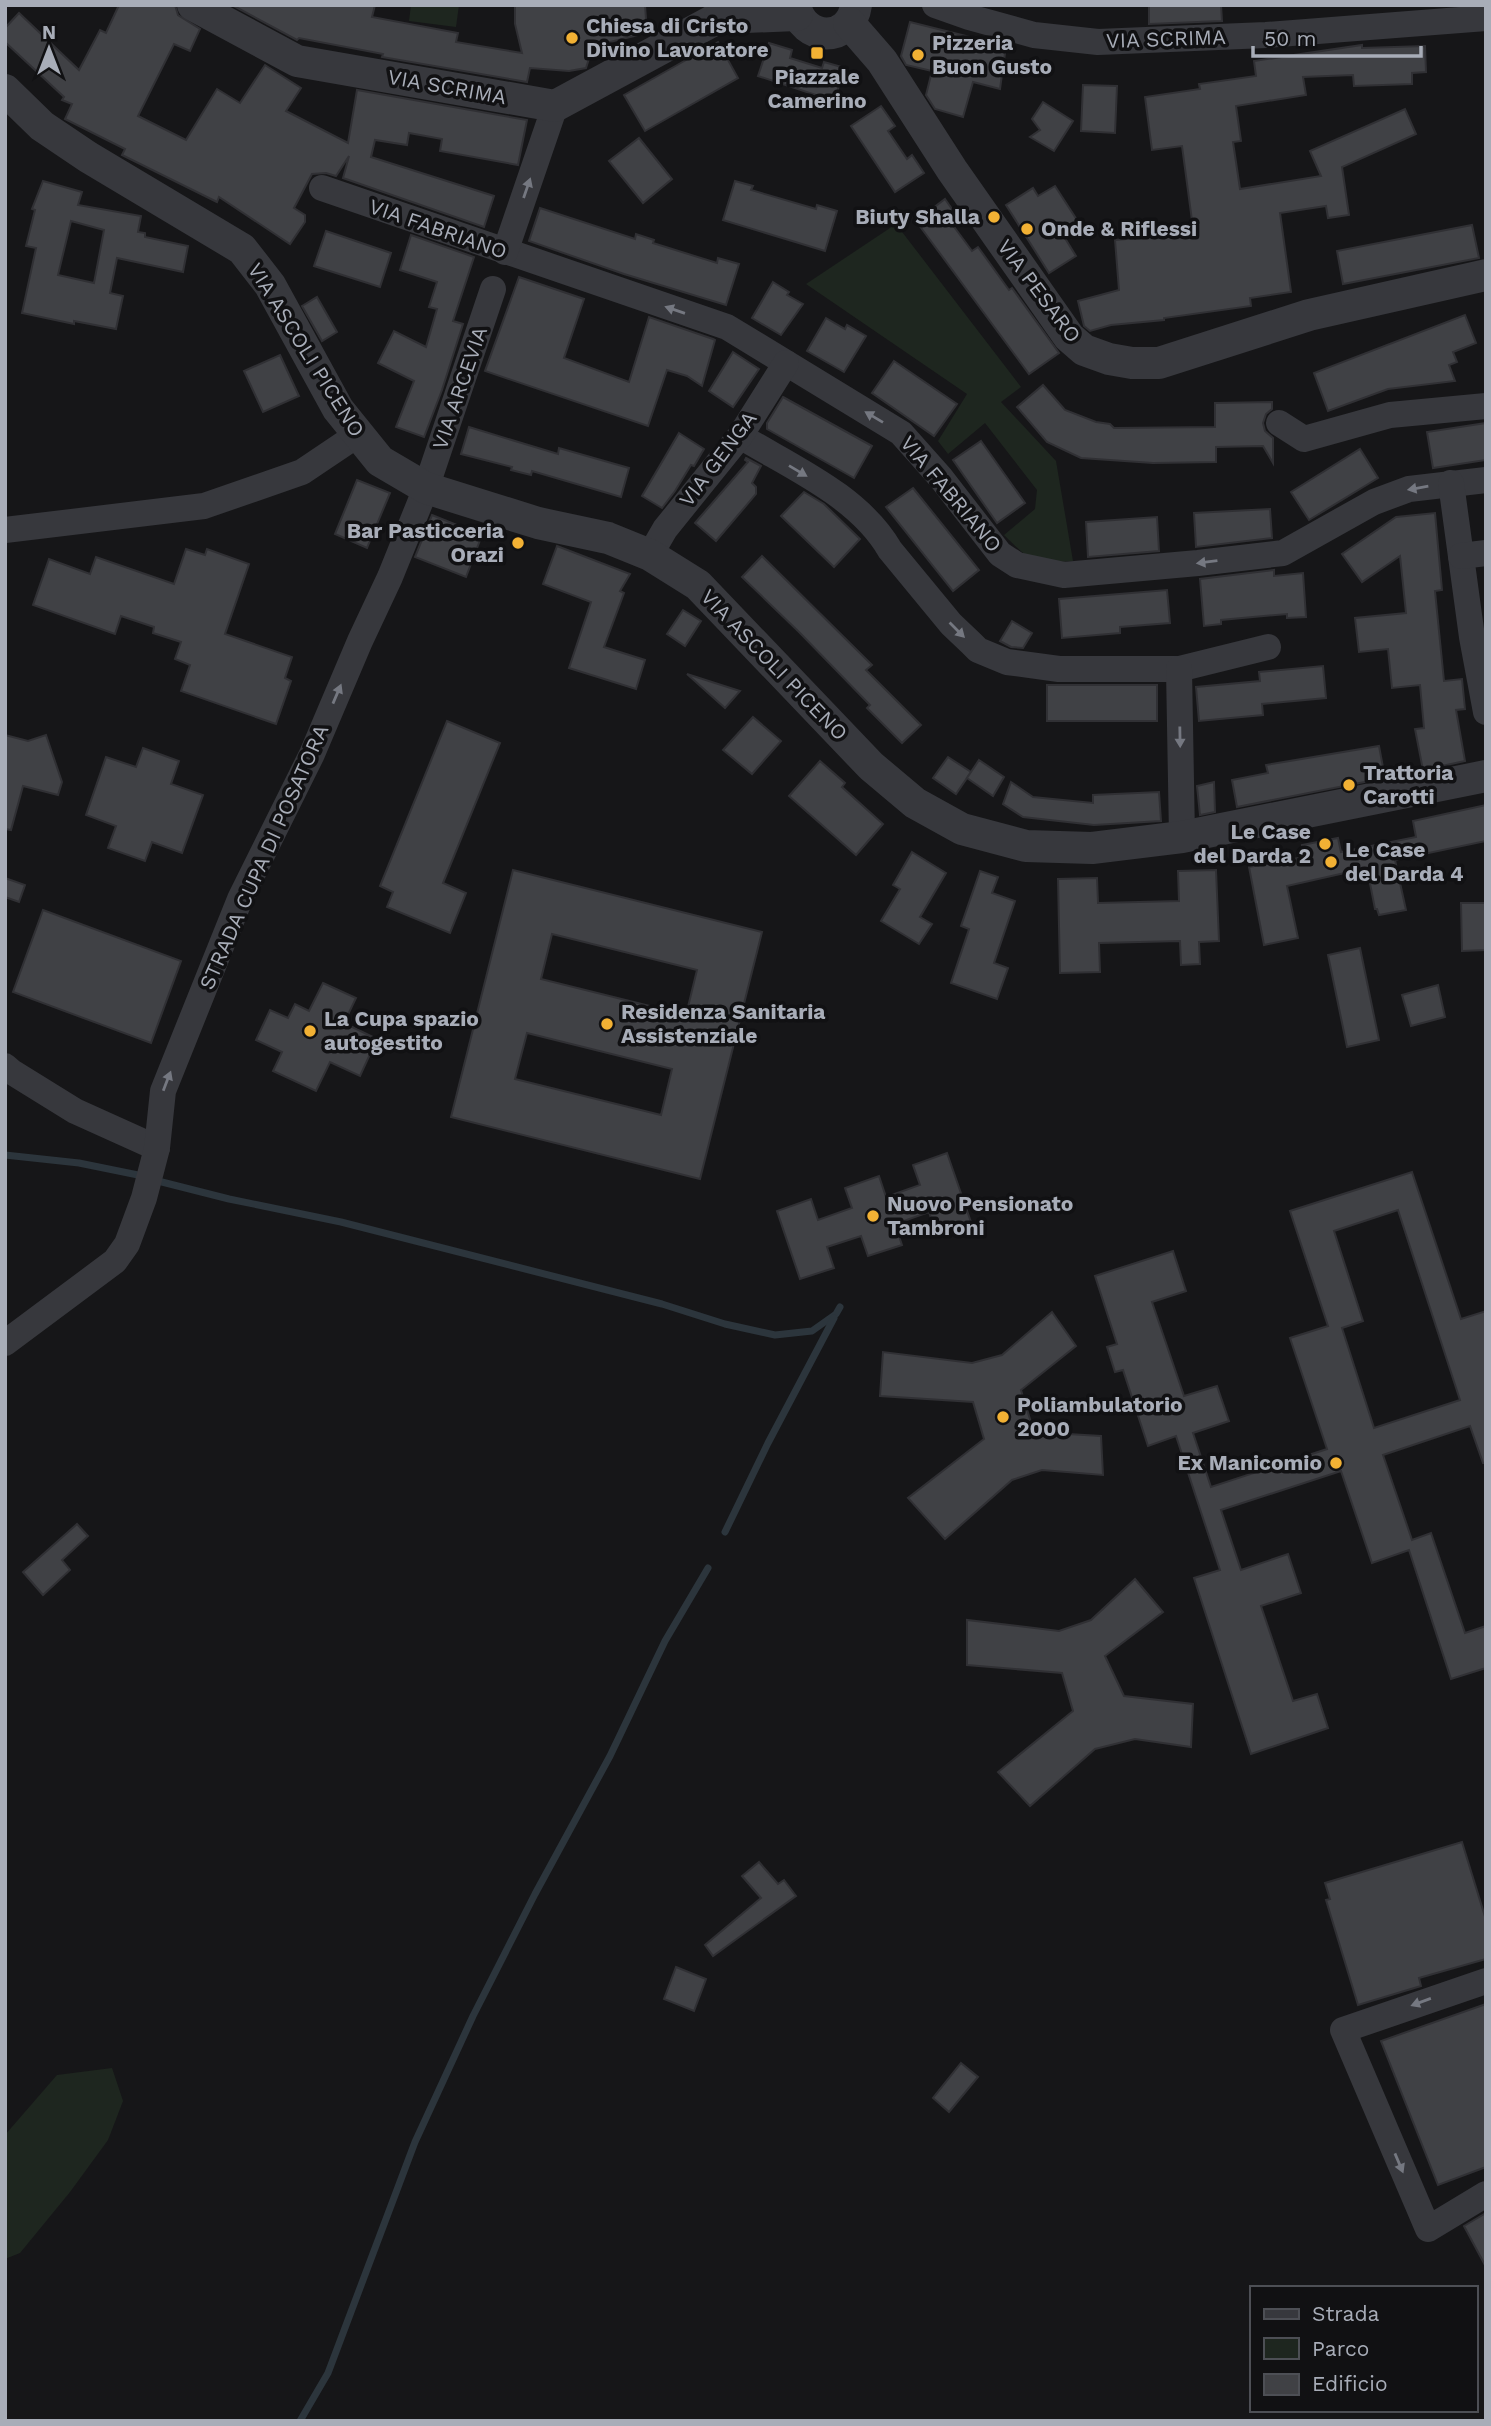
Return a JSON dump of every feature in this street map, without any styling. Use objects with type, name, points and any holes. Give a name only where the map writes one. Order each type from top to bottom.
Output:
[{"type":"street","name":"VIA SCRIMA","points":[[193,5],[297,61],[555,106]]},
{"type":"street","name":"VIA SCRIMA","points":[[934,5],[969,18],[1034,34],[1098,42],[1266,35],[1486,18]]},
{"type":"street","points":[[505,252],[555,106],[718,17],[796,10],[804,25],[814,32],[825,34],[853,14]]},
{"type":"street","name":"VIA PESARO","points":[[853,14],[952,170],[1069,337],[1084,350],[1109,359],[1132,363],[1159,363],[1308,315],[1486,275]]},
{"type":"street","name":"VIA ASCOLI PICENO","points":[[5,90],[42,126],[88,157],[242,249],[271,285],[338,409],[380,461],[426,488],[538,523],[608,538],[650,555],[698,585],[871,766],[915,803],[962,829],[1026,846],[1092,848],[1182,836],[1486,776]]},
{"type":"street","name":"VIA FABRIANO","points":[[322,188],[727,327],[901,433],[941,478],[1000,554],[1017,565],[1064,575],[1198,564],[1283,553],[1374,502],[1409,489],[1486,480]]},
{"type":"street","name":"VIA ARCEVIA","points":[[426,488],[493,289]]},
{"type":"street","name":"VIA GENGA","points":[[650,555],[665,528],[740,436],[786,363]]},
{"type":"street","points":[[1279,423],[1304,439],[1390,415],[1486,406]]},
{"type":"street","points":[[5,530],[204,506],[302,472],[357,435]]},
{"type":"street","points":[[740,436],[847,500],[882,536],[890,550],[951,624],[978,650],[1007,662],[1059,669],[1180,669],[1268,647]]},
{"type":"street","points":[[1451,483],[1473,555],[1472,637],[1484,699]]},
{"type":"street","name":"STRADA CUPA DI POSATORA","points":[[5,1343],[115,1261],[127,1244],[155,1159],[163,1091],[240,899],[312,754],[426,488]]},
{"type":"street","points":[[1180,669],[1182,836]]},
{"type":"street","points":[[5,1066],[155,1159]]},
{"type":"street","points":[[1486,1981],[1444,1993],[1343,2031],[1427,2229],[1486,2194]]},
{"type":"green space","points":[[411,5],[459,5],[456,27],[409,21]]},
{"type":"green space","points":[[896,224],[1021,387],[1001,402],[1056,461],[1073,561],[1034,560],[1004,535],[1035,509],[1037,490],[985,423],[948,454],[938,441],[967,394],[806,284]]},
{"type":"green space","points":[[112,2068],[123,2101],[108,2140],[20,2253],[5,2259],[5,2135],[57,2075]]},
{"type":"building","points":[[119,5],[175,5],[178,15],[200,29],[190,51],[174,44],[138,116],[186,140],[217,89],[240,103],[265,65],[301,88],[286,111],[348,143],[357,90],[527,120],[518,165],[440,151],[442,139],[409,133],[407,145],[375,140],[371,157],[494,196],[484,227],[343,178],[349,156],[336,176],[326,173],[312,174],[294,208],[305,215],[305,222],[290,244],[219,197],[217,202],[122,155],[125,149],[65,119],[72,104],[62,100],[64,97],[5,42],[5,28],[19,13],[79,70],[100,30],[106,33]]},
{"type":"building","points":[[232,5],[375,5],[372,17],[458,33],[456,42],[522,53],[515,24],[515,5],[645,5],[647,33],[593,46],[586,68],[569,71],[530,68],[527,82],[382,57],[383,54],[299,38],[297,40]]},
{"type":"building","points":[[1149,5],[1221,5],[1222,21],[1149,24]]},
{"type":"building","points":[[910,22],[1006,46],[1000,89],[973,82],[963,117],[935,109],[926,95],[932,71],[906,65],[901,56]]},
{"type":"building","points":[[718,42],[738,78],[645,131],[624,95]]},
{"type":"building","points":[[769,43],[792,50],[790,58],[822,68],[824,62],[845,68],[834,101],[758,76]]},
{"type":"building","points":[[1362,45],[1362,48],[1425,46],[1426,72],[1412,73],[1412,84],[1354,86],[1353,75],[1303,77],[1306,95],[1236,106],[1241,141],[1233,142],[1240,189],[1321,176],[1310,151],[1405,109],[1416,134],[1342,167],[1349,215],[1328,218],[1326,206],[1280,213],[1291,292],[1250,298],[1251,306],[1164,320],[1111,325],[1090,331],[1084,326],[1078,301],[1119,290],[1115,240],[1185,234],[1184,229],[1193,228],[1182,146],[1152,150],[1145,97],[1200,89],[1199,84],[1256,76],[1254,61]]},
{"type":"building","points":[[1083,85],[1117,86],[1115,133],[1081,131]]},
{"type":"building","points":[[1043,102],[1073,121],[1054,151],[1030,137],[1040,130],[1032,119]]},
{"type":"building","points":[[881,106],[895,126],[888,131],[907,159],[912,155],[924,173],[895,192],[851,126]]},
{"type":"building","points":[[639,138],[672,179],[643,203],[609,161]]},
{"type":"building","points":[[43,181],[82,192],[78,205],[141,216],[138,232],[145,233],[145,237],[188,246],[183,272],[117,258],[110,293],[123,296],[116,329],[74,321],[74,324],[22,313],[36,248],[26,246],[35,210],[32,209]],"holes":[[[71,221],[104,230],[94,283],[58,275]]]},
{"type":"building","points":[[735,181],[753,186],[751,190],[816,209],[817,205],[837,211],[825,251],[723,220]]},
{"type":"building","points":[[1055,186],[1077,220],[1060,230],[1076,256],[1049,273],[1006,205],[1033,188],[1038,196]]},
{"type":"building","points":[[945,199],[959,219],[952,224],[972,251],[978,247],[1009,290],[1012,288],[1059,353],[1029,374],[916,221]]},
{"type":"building","points":[[540,208],[635,239],[636,234],[654,240],[653,243],[717,263],[718,258],[739,264],[726,305],[529,241]]},
{"type":"building","points":[[1472,225],[1479,258],[1343,284],[1337,251]]},
{"type":"building","points":[[326,231],[391,253],[380,287],[314,266]]},
{"type":"building","points":[[411,235],[474,257],[453,321],[463,324],[424,437],[396,427],[414,381],[378,363],[394,331],[426,347],[437,309],[429,307],[437,282],[400,270]]},
{"type":"building","points":[[519,277],[584,299],[564,358],[629,382],[649,317],[715,340],[702,386],[687,376],[667,370],[648,426],[485,371]]},
{"type":"building","points":[[773,282],[789,292],[787,295],[803,304],[781,335],[752,318]]},
{"type":"building","points":[[317,297],[337,332],[322,341],[302,306]]},
{"type":"building","points":[[1465,315],[1476,343],[1453,352],[1457,362],[1449,365],[1455,381],[1388,389],[1328,411],[1314,373]]},
{"type":"building","points":[[826,318],[845,329],[847,325],[866,336],[844,372],[807,351]]},
{"type":"building","points":[[733,352],[759,369],[733,407],[709,391]]},
{"type":"building","points":[[280,355],[299,396],[263,412],[244,371]]},
{"type":"building","points":[[894,361],[957,404],[934,436],[872,393]]},
{"type":"building","points":[[1043,385],[1065,410],[1096,422],[1110,424],[1114,428],[1215,427],[1215,403],[1272,402],[1272,409],[1266,414],[1263,423],[1265,431],[1273,438],[1273,463],[1263,446],[1216,447],[1216,462],[1153,463],[1081,458],[1047,442],[1017,407]]},
{"type":"building","points":[[783,397],[872,446],[854,478],[767,429],[767,423]]},
{"type":"building","points":[[1486,423],[1486,460],[1433,468],[1427,432]]},
{"type":"building","points":[[469,427],[558,454],[559,448],[629,468],[621,497],[532,471],[531,475],[511,470],[512,467],[461,454]]},
{"type":"building","points":[[679,433],[704,449],[662,508],[642,496]]},
{"type":"building","points":[[981,441],[1025,503],[997,523],[953,460]]},
{"type":"building","points":[[1360,449],[1378,478],[1309,520],[1291,492]]},
{"type":"building","points":[[746,458],[761,466],[752,483],[756,487],[756,494],[716,541],[695,523],[748,462]]},
{"type":"building","points":[[357,480],[390,493],[367,548],[335,534]]},
{"type":"building","points":[[913,488],[979,570],[953,591],[886,507]]},
{"type":"building","points":[[804,492],[824,504],[860,539],[834,567],[781,516]]},
{"type":"building","points":[[1270,509],[1272,538],[1196,547],[1194,513]]},
{"type":"building","points":[[1435,513],[1442,590],[1435,591],[1444,681],[1462,679],[1465,709],[1456,710],[1465,761],[1423,770],[1415,729],[1424,728],[1420,685],[1392,688],[1388,649],[1359,652],[1355,618],[1406,613],[1400,556],[1362,582],[1342,554],[1396,517]]},
{"type":"building","points":[[432,515],[482,535],[466,577],[415,557]]},
{"type":"building","points":[[1157,517],[1159,551],[1088,557],[1086,522]]},
{"type":"building","points":[[557,546],[630,574],[620,591],[624,593],[604,647],[645,660],[636,689],[569,668],[591,602],[543,584]]},
{"type":"building","points":[[186,549],[205,555],[207,549],[249,564],[225,634],[292,657],[285,678],[291,681],[276,724],[181,691],[190,665],[175,659],[181,642],[153,633],[154,627],[121,616],[115,634],[33,605],[49,559],[90,574],[96,557],[174,584]]},
{"type":"building","points":[[762,556],[872,665],[866,670],[921,725],[902,743],[867,708],[870,705],[742,577]]},
{"type":"building","points":[[1274,570],[1274,576],[1303,573],[1306,617],[1287,618],[1287,614],[1221,620],[1221,624],[1204,626],[1200,579]]},
{"type":"building","points":[[1167,590],[1170,623],[1120,627],[1120,633],[1062,638],[1059,599]]},
{"type":"building","points":[[683,610],[701,621],[685,646],[667,634]]},
{"type":"building","points":[[1012,621],[1032,633],[1023,648],[1011,647],[1000,641]]},
{"type":"building","points":[[1323,666],[1326,698],[1262,704],[1263,715],[1199,721],[1196,687],[1260,681],[1259,672]]},
{"type":"building","points":[[687,674],[740,691],[725,708]]},
{"type":"building","points":[[1047,685],[1157,685],[1157,721],[1047,721]]},
{"type":"building","points":[[753,717],[781,741],[752,774],[723,750]]},
{"type":"building","points":[[447,721],[500,743],[443,883],[466,893],[450,933],[387,907],[393,892],[380,886]]},
{"type":"building","points":[[5,735],[28,741],[46,735],[62,782],[58,795],[23,786],[11,830],[5,829]]},
{"type":"building","points":[[1379,746],[1385,778],[1237,807],[1232,780],[1268,773],[1266,765]]},
{"type":"building","points":[[143,748],[179,761],[171,784],[203,795],[182,853],[152,842],[145,861],[108,848],[116,826],[86,815],[106,757],[136,767]]},
{"type":"building","points":[[948,757],[971,772],[956,794],[933,778]]},
{"type":"building","points":[[979,760],[1004,777],[993,796],[967,778]]},
{"type":"building","points":[[820,761],[845,783],[842,787],[883,824],[856,855],[789,796]]},
{"type":"building","points":[[1011,782],[1033,797],[1093,803],[1093,795],[1159,792],[1161,821],[1094,825],[1023,817],[1003,804]]},
{"type":"building","points":[[1214,782],[1215,812],[1200,815],[1197,786]]},
{"type":"building","points":[[1486,805],[1486,841],[1395,860],[1406,910],[1379,915],[1375,909],[1367,868],[1287,886],[1298,938],[1264,945],[1249,867],[1304,857],[1302,845],[1338,838],[1341,852],[1416,837],[1413,821]]},
{"type":"building","points":[[912,852],[946,873],[920,917],[932,924],[919,944],[881,921],[900,889],[893,885]]},
{"type":"building","name":"Residenza Sanitaria Assistenziale","points":[[513,870],[762,932],[700,1179],[451,1117]],"holes":[[[552,934],[697,970],[686,1015],[541,979]],[[527,1033],[672,1069],[661,1115],[515,1079]]]},
{"type":"building","points":[[1216,870],[1219,941],[1199,942],[1200,964],[1181,965],[1180,941],[1099,943],[1100,972],[1060,973],[1058,879],[1097,878],[1098,903],[1179,901],[1178,871]]},
{"type":"building","points":[[980,871],[998,877],[992,893],[1015,901],[994,963],[1008,968],[997,999],[951,983],[969,929],[961,926]]},
{"type":"building","points":[[5,878],[25,885],[19,902],[5,897]]},
{"type":"building","points":[[1461,903],[1486,903],[1486,950],[1462,951]]},
{"type":"building","points":[[43,910],[181,961],[151,1043],[13,992]]},
{"type":"building","points":[[1360,948],[1379,1040],[1347,1047],[1328,955]]},
{"type":"building","name":"La Cupa spazio autogestito","points":[[323,983],[356,998],[344,1023],[377,1039],[360,1076],[330,1062],[316,1091],[273,1071],[282,1052],[256,1040],[270,1010],[288,1018],[295,1004],[309,1011]]},
{"type":"building","points":[[1438,985],[1445,1017],[1411,1026],[1402,995]]},
{"type":"building","name":"Nuovo Pensionato Tambroni","points":[[947,1153],[971,1222],[936,1233],[929,1212],[895,1224],[902,1245],[868,1256],[861,1236],[827,1247],[834,1268],[800,1279],[777,1211],[811,1199],[818,1220],[852,1208],[845,1188],[879,1176],[886,1197],[920,1185],[913,1165]]},
{"type":"building","name":"Ex Manicomio","points":[[1412,1172],[1461,1319],[1486,1311],[1486,1463],[1483,1463],[1470,1426],[1383,1455],[1412,1540],[1431,1533],[1465,1633],[1486,1626],[1486,1668],[1451,1679],[1409,1550],[1372,1563],[1341,1471],[1221,1510],[1241,1570],[1288,1554],[1301,1593],[1261,1606],[1293,1701],[1317,1694],[1328,1728],[1251,1754],[1194,1578],[1220,1570],[1176,1436],[1148,1446],[1123,1370],[1115,1372],[1107,1347],[1117,1344],[1095,1276],[1173,1251],[1186,1291],[1152,1302],[1184,1396],[1217,1386],[1229,1421],[1193,1433],[1211,1487],[1327,1449],[1290,1338],[1328,1326],[1290,1211]],"holes":[[[1398,1210],[1460,1400],[1374,1428],[1342,1328],[1363,1321],[1334,1231]]]},
{"type":"building","name":"Poliambulatorio 2000","points":[[1052,1312],[1076,1346],[1021,1390],[1034,1432],[1101,1436],[1103,1475],[1042,1470],[1012,1480],[945,1539],[908,1498],[984,1439],[973,1402],[880,1396],[883,1352],[972,1363],[1002,1355]]},
{"type":"building","points":[[77,1524],[88,1536],[62,1560],[70,1570],[43,1595],[23,1572]]},
{"type":"building","points":[[1135,1579],[1163,1612],[1105,1656],[1124,1696],[1193,1704],[1191,1747],[1135,1739],[1095,1749],[1030,1806],[998,1772],[1073,1711],[1062,1673],[967,1665],[967,1620],[1059,1631],[1091,1620]]},
{"type":"building","points":[[1462,1842],[1486,1920],[1486,1959],[1419,1978],[1421,1986],[1358,2005],[1326,1900],[1330,1899],[1325,1883]]},
{"type":"building","points":[[759,1862],[778,1884],[784,1880],[796,1896],[713,1956],[705,1945],[761,1898],[742,1876]]},
{"type":"building","points":[[676,1967],[706,1979],[694,2011],[664,1999]]},
{"type":"building","points":[[1486,2004],[1486,2167],[1438,2185],[1381,2041]]},
{"type":"building","points":[[961,2063],[978,2077],[949,2112],[933,2098]]},
{"type":"building","points":[[1486,2213],[1486,2267],[1464,2226]]},
{"type":"waterway","points":[[5,1155],[79,1163],[143,1176]]},
{"type":"waterway","points":[[154,1180],[229,1199],[341,1222],[775,1335],[812,1331],[836,1314],[840,1307]]},
{"type":"waterway","points":[[725,1532],[834,1318]]},
{"type":"waterway","points":[[300,2421],[328,2373],[415,2142],[473,2016],[610,1756],[665,1641],[708,1568]]},
{"type":"place","name":"Chiesa di Cristo Divino Lavoratore","points":[[572,38]]},
{"type":"place","name":"Piazzale Camerino","points":[[817,53]]},
{"type":"place","name":"Pizzeria Buon Gusto","points":[[918,55]]},
{"type":"place","name":"Biuty Shalla","points":[[994,217]]},
{"type":"place","name":"Onde & Riflessi","points":[[1027,229]]},
{"type":"place","name":"Bar Pasticceria Orazi","points":[[518,543]]},
{"type":"place","name":"Trattoria Carotti","points":[[1349,785]]},
{"type":"place","name":"Le Case del Darda 2","points":[[1325,844]]},
{"type":"place","name":"Le Case del Darda 4","points":[[1331,862]]},
{"type":"place","name":"Residenza Sanitaria Assistenziale","points":[[607,1024]]},
{"type":"place","name":"La Cupa spazio autogestito","points":[[310,1031]]},
{"type":"place","name":"Nuovo Pensionato Tambroni","points":[[873,1216]]},
{"type":"place","name":"Poliambulatorio 2000","points":[[1003,1417]]},
{"type":"place","name":"Ex Manicomio","points":[[1336,1463]]}]
